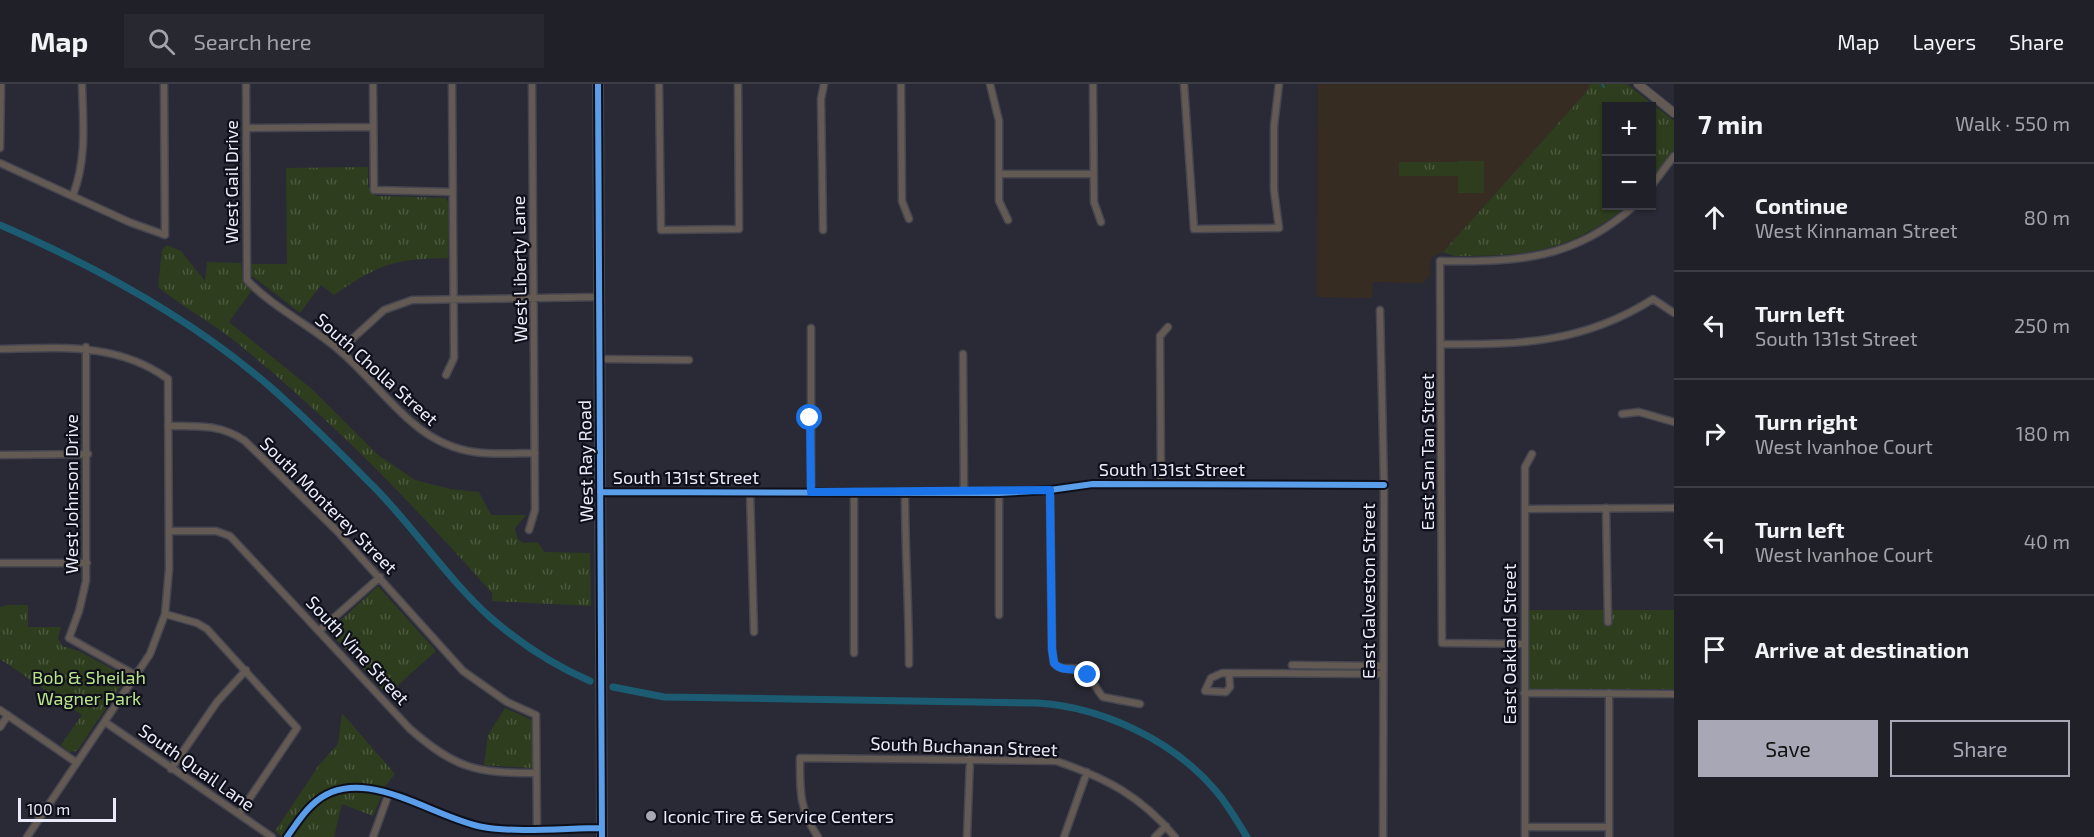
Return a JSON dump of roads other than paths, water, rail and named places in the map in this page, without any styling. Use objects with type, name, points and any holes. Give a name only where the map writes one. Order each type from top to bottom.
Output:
[{"type":"main road","name":"West Ray Road","points":[[598,84],[602,832]]},
{"type":"street","points":[[0,148],[1,84]]},
{"type":"street","points":[[73,195],[80,176],[83,155],[82,84]]},
{"type":"street","points":[[0,163],[129,222],[165,235],[164,84]]},
{"type":"street","name":"West Gail Drive","points":[[246,84],[247,280]]},
{"type":"street","points":[[373,84],[374,190],[453,192]]},
{"type":"street","points":[[446,375],[454,357],[452,84]]},
{"type":"street","name":"West Liberty Lane","points":[[529,530],[535,510],[532,84]]},
{"type":"street","points":[[659,84],[661,230],[739,229],[738,84]]},
{"type":"street","points":[[823,230],[821,99],[824,84]]},
{"type":"street","points":[[901,84],[903,201],[909,219]]},
{"type":"street","points":[[990,84],[999,121],[999,201],[1008,220]]},
{"type":"street","points":[[1093,84],[1094,202],[1101,222]]},
{"type":"street","points":[[1184,84],[1194,229],[1279,228],[1274,190],[1274,126],[1279,84]]},
{"type":"street","points":[[1638,84],[1674,113]]},
{"type":"street","points":[[246,128],[373,127]]},
{"type":"street","points":[[1656,180],[1674,156]]},
{"type":"street","points":[[1000,174],[1093,174]]},
{"type":"street","name":"East San Tan Street","points":[[1524,644],[1442,644],[1440,261],[1506,262],[1543,255],[1595,235],[1629,210]]},
{"type":"street","name":"South Cholla Street","points":[[247,280],[340,350],[407,420],[441,443],[476,453],[535,453]]},
{"type":"street","points":[[340,350],[384,310],[412,300],[598,297]]},
{"type":"street","points":[[1442,344],[1514,345],[1555,338],[1600,326],[1653,299],[1674,313]]},
{"type":"street","name":"East Galveston Street","points":[[1380,310],[1384,484],[1383,837]]},
{"type":"street","points":[[1161,483],[1160,336],[1168,327]]},
{"type":"street","points":[[811,328],[811,492]]},
{"type":"street","points":[[0,349],[86,347],[128,357],[168,379],[169,531],[165,614],[150,654],[27,837]]},
{"type":"street","name":"West Johnson Drive","points":[[86,347],[87,563],[84,593],[69,638],[136,676]]},
{"type":"street","points":[[963,354],[964,493]]},
{"type":"street","points":[[599,359],[688,360]]},
{"type":"street","points":[[1622,414],[1638,412],[1674,422]]},
{"type":"street","name":"South Monterey Street","points":[[168,426],[215,426],[232,432],[245,441],[291,484],[380,577],[464,671],[507,702],[536,715],[536,773]]},
{"type":"street","points":[[0,455],[88,453]]},
{"type":"street","name":"East Oakland Street","points":[[1525,837],[1525,467],[1532,453]]},
{"type":"street","name":"South 131st Street","points":[[600,492],[999,493],[1050,490],[1093,484],[1384,484]]},
{"type":"street","points":[[1050,490],[1054,663],[1061,669],[1084,671],[1103,698],[1140,704]]},
{"type":"street","points":[[750,492],[754,632]]},
{"type":"street","points":[[854,492],[854,653]]},
{"type":"street","points":[[905,492],[905,590],[909,614],[909,664]]},
{"type":"street","points":[[999,493],[999,615]]},
{"type":"street","points":[[1606,508],[1608,622]]},
{"type":"street","points":[[1525,509],[1674,508]]},
{"type":"street","name":"South Vine Street","points":[[169,531],[216,531],[230,536],[410,729],[436,752],[456,763],[492,773],[536,773]]},
{"type":"street","points":[[0,562],[87,563]]},
{"type":"street","points":[[320,630],[380,577]]},
{"type":"street","points":[[165,614],[197,623],[207,629],[297,728],[239,814]]},
{"type":"street","points":[[1292,665],[1382,666]]},
{"type":"street","points":[[171,769],[217,702],[246,670]]},
{"type":"street","points":[[1229,674],[1382,674]]},
{"type":"street","points":[[1524,693],[1674,694]]},
{"type":"street","points":[[1609,693],[1609,837]]},
{"type":"street","points":[[0,710],[77,762]]},
{"type":"street","points":[[0,727],[8,715]]},
{"type":"street","name":"South Quail Lane","points":[[105,722],[272,837]]},
{"type":"street","name":"South Buchanan Street","points":[[818,837],[805,818],[801,798],[800,758],[1056,761],[1115,784],[1142,802],[1175,837]]},
{"type":"street","points":[[967,837],[970,759]]},
{"type":"street","points":[[1064,837],[1087,772]]},
{"type":"street","points":[[536,773],[537,828]]},
{"type":"street","points":[[287,837],[313,804],[329,794],[357,787],[388,793],[458,821],[483,827],[602,832]]},
{"type":"street","points":[[373,837],[388,793]]},
{"type":"street","points":[[1155,837],[1166,826]]},
{"type":"street","points":[[1525,827],[1609,827]]},
{"type":"waterway","points":[[0,225],[71,258],[140,295],[174,315],[238,360],[322,435],[373,486],[461,588],[491,618],[538,653],[590,681]]},
{"type":"waterway","points":[[613,687],[664,697],[1037,703],[1086,711],[1135,729],[1179,756],[1216,791],[1247,837]]},
{"type":"place","name":"Iconic Tire & Service Centers","points":[[651,816]]},
{"type":"park label","name":"Bob & Sheilah Wagner Park","points":[[89,687]]}]
